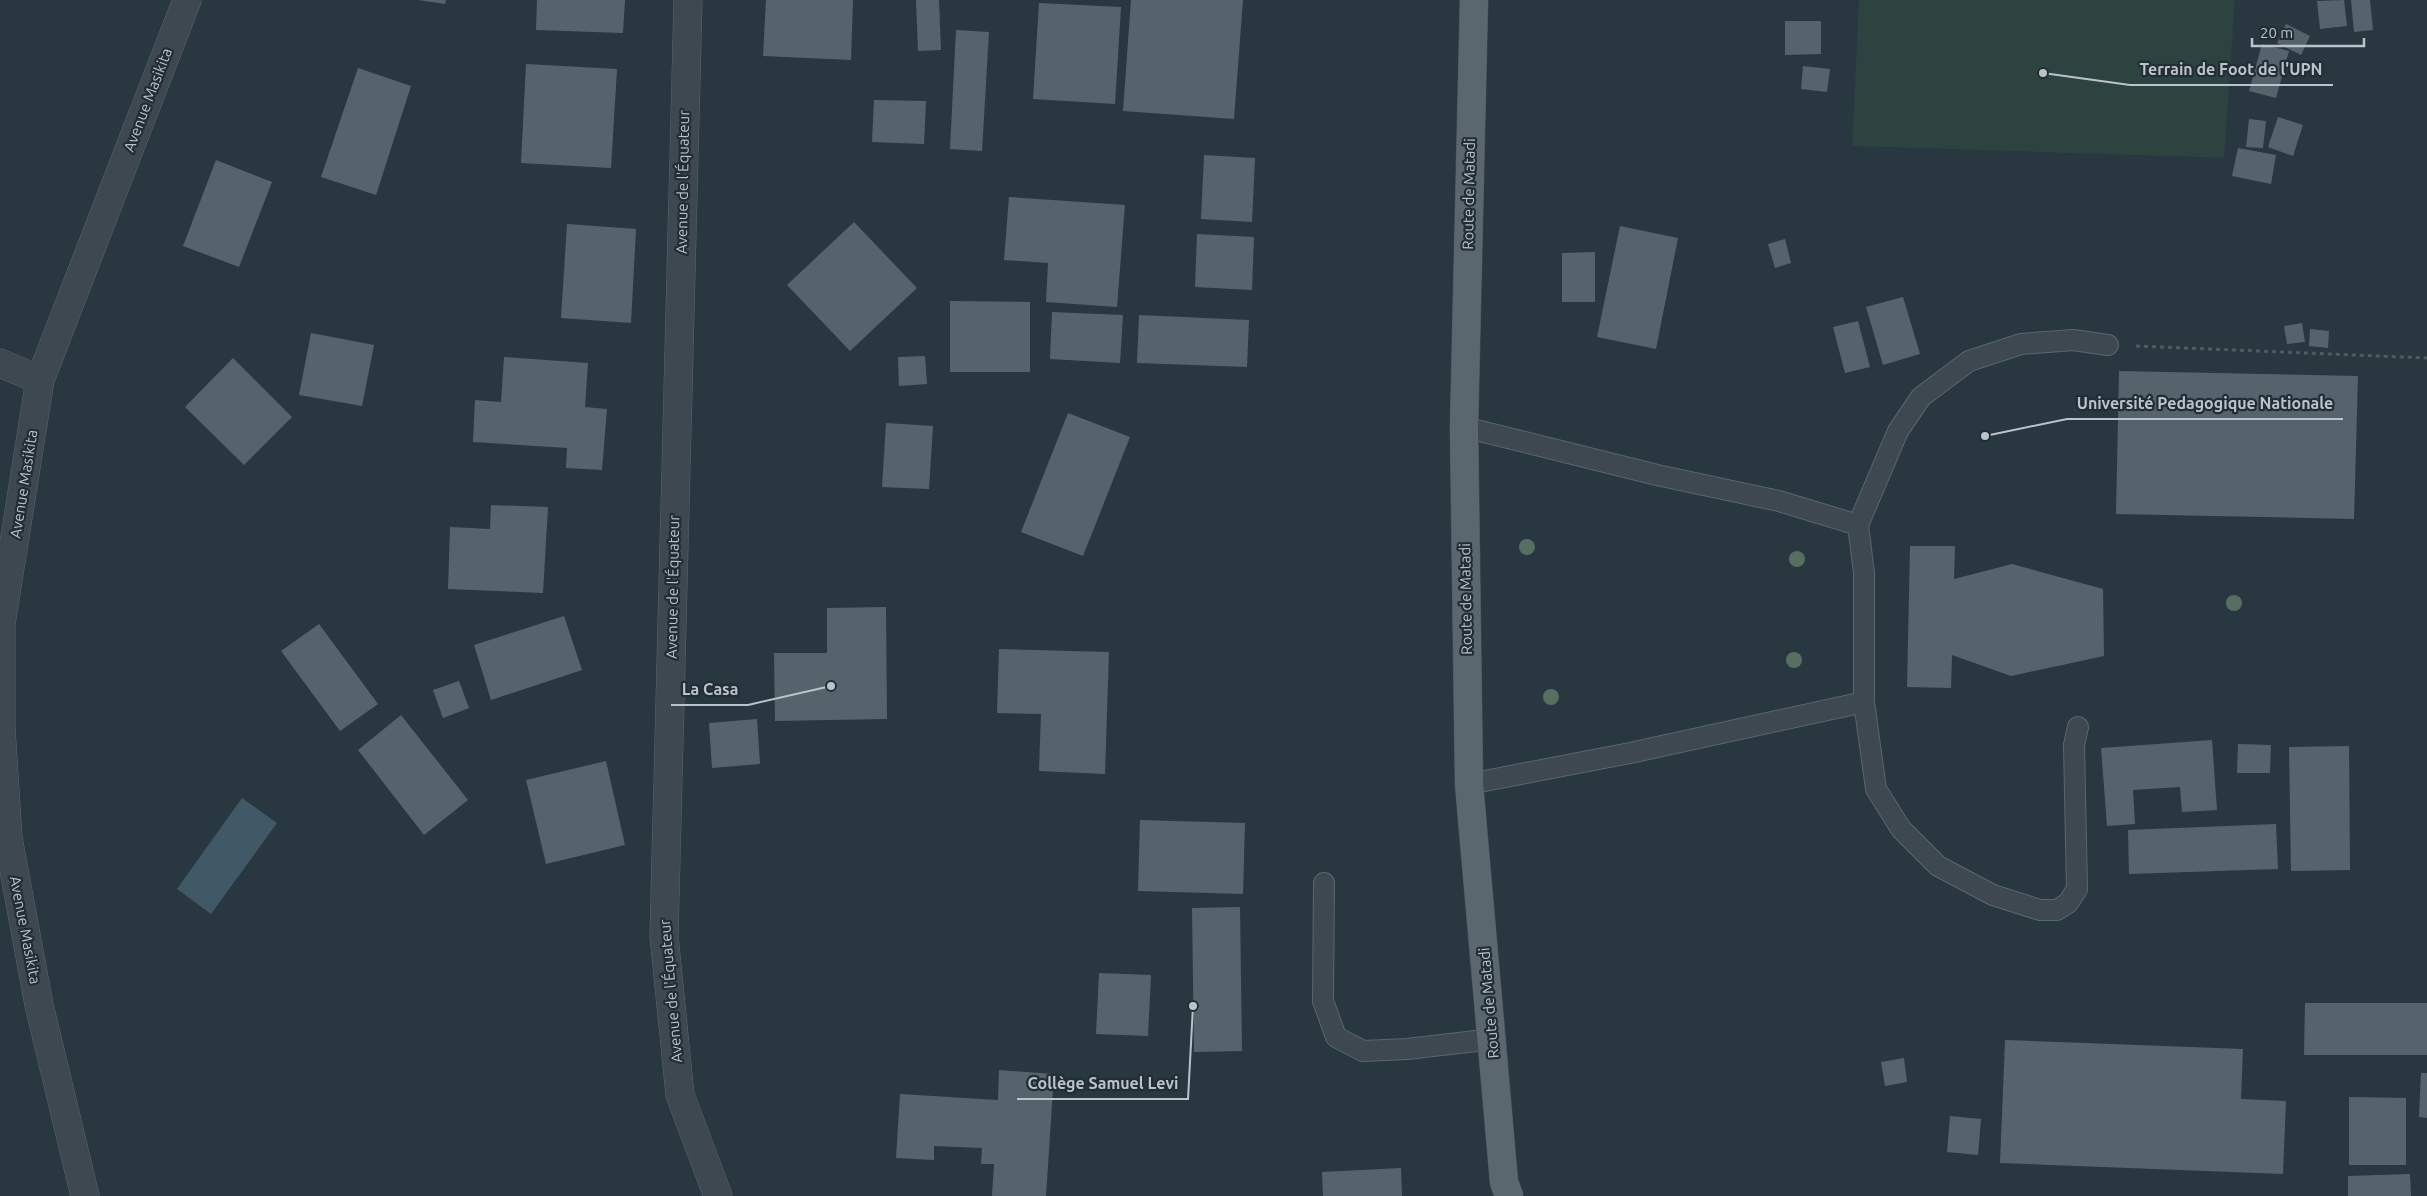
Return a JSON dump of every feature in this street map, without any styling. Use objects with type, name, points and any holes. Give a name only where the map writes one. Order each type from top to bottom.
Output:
[{"type":"main road","name":"Route de Matadi","points":[[1474,0],[1464,428],[1470,784],[1504,1182],[1509,1196]]},
{"type":"street","name":"Avenue Masikita","points":[[84,1196],[39,1005],[8,838],[0,728],[1,624],[40,380],[187,0]]},
{"type":"street","name":"Avenue de l'Équateur","points":[[688,0],[664,936],[680,1095],[718,1196]]},
{"type":"street","points":[[0,363],[40,380]]},
{"type":"lane","points":[[2078,727],[2074,745],[2077,889],[2068,903],[2057,910],[2040,910],[1993,895],[1938,866],[1901,829],[1876,789],[1864,702],[1864,573],[1858,525],[1898,431],[1921,398],[1969,361],[2021,344],[2073,340],[2108,345]]},
{"type":"lane","points":[[1464,428],[1657,475],[1779,501],[1858,525]]},
{"type":"lane","points":[[1470,784],[1630,753],[1864,702]]},
{"type":"lane","points":[[1324,883],[1323,1001],[1336,1037],[1363,1050],[1407,1048],[1493,1039]]},
{"type":"path","points":[[2108,345],[2427,358]]},
{"type":"green space","points":[[1859,0],[2235,0],[2224,158],[1852,146]]},
{"type":"water","points":[[242,798],[277,823],[211,914],[177,889]]},
{"type":"building","points":[[418,0],[446,0],[445,4]]},
{"type":"building","points":[[537,0],[625,0],[623,33],[536,30]]},
{"type":"building","points":[[766,0],[853,0],[851,60],[763,56]]},
{"type":"building","points":[[916,0],[939,0],[941,50],[918,51]]},
{"type":"building","points":[[1131,0],[1243,0],[1234,119],[1123,111]]},
{"type":"building","points":[[2344,0],[2347,26],[2320,29],[2317,1]]},
{"type":"building","points":[[2351,0],[2370,0],[2373,30],[2354,32]]},
{"type":"building","points":[[1039,3],[1121,7],[1115,104],[1033,99]]},
{"type":"building","points":[[1785,21],[1821,21],[1821,54],[1785,55]]},
{"type":"building","points":[[2286,24],[2310,36],[2301,55],[2277,43]]},
{"type":"building","points":[[956,30],[989,32],[982,151],[950,149]]},
{"type":"building","points":[[2262,44],[2289,51],[2276,98],[2249,91]]},
{"type":"building","points":[[526,64],[617,69],[611,168],[521,163]]},
{"type":"building","points":[[1803,66],[1830,69],[1827,92],[1801,89]]},
{"type":"building","points":[[358,68],[411,86],[376,195],[321,177]]},
{"type":"building","points":[[874,100],[926,101],[924,144],[872,142]]},
{"type":"building","points":[[2278,117],[2303,125],[2293,156],[2268,147]]},
{"type":"building","points":[[2249,119],[2266,121],[2263,148],[2246,147]]},
{"type":"building","points":[[2238,148],[2276,155],[2271,184],[2232,176]]},
{"type":"building","points":[[1204,155],[1255,158],[1252,222],[1201,219]]},
{"type":"building","points":[[216,160],[272,182],[239,267],[183,246]]},
{"type":"building","points":[[1009,197],[1125,205],[1117,307],[1046,302],[1048,263],[1004,260]]},
{"type":"building","points":[[854,222],[917,288],[850,351],[787,285]]},
{"type":"building","points":[[567,224],[636,229],[631,323],[561,318]]},
{"type":"building","points":[[1620,226],[1678,238],[1656,349],[1597,337]]},
{"type":"building","points":[[1197,234],[1254,237],[1252,290],[1195,287]]},
{"type":"building","points":[[1785,239],[1791,263],[1775,268],[1768,244]]},
{"type":"building","points":[[1595,252],[1595,302],[1562,302],[1562,253]]},
{"type":"building","points":[[1903,297],[1920,354],[1883,365],[1866,307]]},
{"type":"building","points":[[950,301],[1030,302],[1030,372],[950,372]]},
{"type":"building","points":[[1052,312],[1123,315],[1120,363],[1050,359]]},
{"type":"building","points":[[1139,315],[1249,320],[1247,367],[1137,363]]},
{"type":"building","points":[[1858,321],[1870,367],[1845,373],[1833,327]]},
{"type":"building","points":[[2302,323],[2305,342],[2287,344],[2284,326]]},
{"type":"building","points":[[2310,329],[2329,331],[2328,348],[2309,346]]},
{"type":"building","points":[[311,333],[374,345],[362,406],[299,395]]},
{"type":"building","points":[[925,356],[927,384],[899,386],[898,357]]},
{"type":"building","points":[[504,357],[588,363],[585,407],[607,409],[602,470],[566,468],[567,448],[473,442],[475,400],[501,402]]},
{"type":"building","points":[[233,358],[292,417],[244,465],[185,407]]},
{"type":"building","points":[[2119,371],[2358,376],[2354,519],[2116,514]]},
{"type":"building","points":[[1068,413],[1130,437],[1083,556],[1021,532]]},
{"type":"building","points":[[886,423],[933,426],[929,489],[882,487]]},
{"type":"building","points":[[491,505],[548,507],[543,593],[448,589],[450,527],[490,529]]},
{"type":"building","points":[[1910,546],[1955,546],[1954,579],[2012,564],[2103,589],[2104,656],[2011,676],[1952,655],[1951,688],[1907,687]]},
{"type":"building","points":[[886,607],[887,719],[775,721],[774,653],[827,653],[827,608]]},
{"type":"building","points":[[564,616],[582,670],[491,700],[474,645]]},
{"type":"building","points":[[319,624],[378,704],[340,731],[281,651]]},
{"type":"building","points":[[999,649],[1109,652],[1105,774],[1039,771],[1041,714],[997,713]]},
{"type":"building","points":[[459,681],[469,708],[443,718],[433,690]]},
{"type":"building","points":[[401,715],[468,800],[424,835],[358,750]]},
{"type":"building","points":[[757,719],[760,764],[712,768],[709,723]]},
{"type":"building","points":[[2212,740],[2217,810],[2182,812],[2180,787],[2133,790],[2135,824],[2107,826],[2101,748]]},
{"type":"building","points":[[2238,744],[2271,745],[2270,773],[2237,773]]},
{"type":"building","points":[[2349,746],[2350,870],[2291,871],[2289,747]]},
{"type":"building","points":[[606,761],[625,845],[546,864],[526,780]]},
{"type":"building","points":[[1140,820],[1245,823],[1243,894],[1138,891]]},
{"type":"building","points":[[2276,824],[2278,869],[2129,874],[2128,830]]},
{"type":"building","points":[[1240,907],[1242,1051],[1194,1052],[1192,908]]},
{"type":"building","points":[[1099,973],[1151,975],[1148,1036],[1096,1034]]},
{"type":"building","points":[[2305,1003],[2427,1003],[2427,1055],[2304,1055]]},
{"type":"building","points":[[2005,1040],[2243,1049],[2241,1099],[2286,1101],[2283,1174],[2000,1163]]},
{"type":"building","points":[[1904,1058],[1907,1082],[1885,1086],[1881,1062]]},
{"type":"building","points":[[999,1070],[1054,1074],[1046,1196],[992,1196],[994,1164],[981,1164],[982,1148],[934,1146],[934,1160],[896,1158],[900,1094],[998,1100]]},
{"type":"building","points":[[2421,1073],[2427,1073],[2427,1118],[2419,1117]]},
{"type":"building","points":[[2349,1097],[2406,1098],[2406,1165],[2349,1165]]},
{"type":"building","points":[[1950,1116],[1981,1119],[1978,1155],[1947,1152]]},
{"type":"building","points":[[1401,1168],[1402,1196],[1323,1196],[1322,1172]]},
{"type":"building","points":[[2410,1174],[2411,1196],[2348,1196],[2348,1176]]},
{"type":"place","name":"Terrain de Foot de l'UPN","points":[[2043,73]]},
{"type":"place","name":"Université Pedagogique Nationale","points":[[1985,436]]},
{"type":"place","name":"La Casa","points":[[831,686]]},
{"type":"place","name":"Collège Samuel Levi","points":[[1193,1006]]}]
